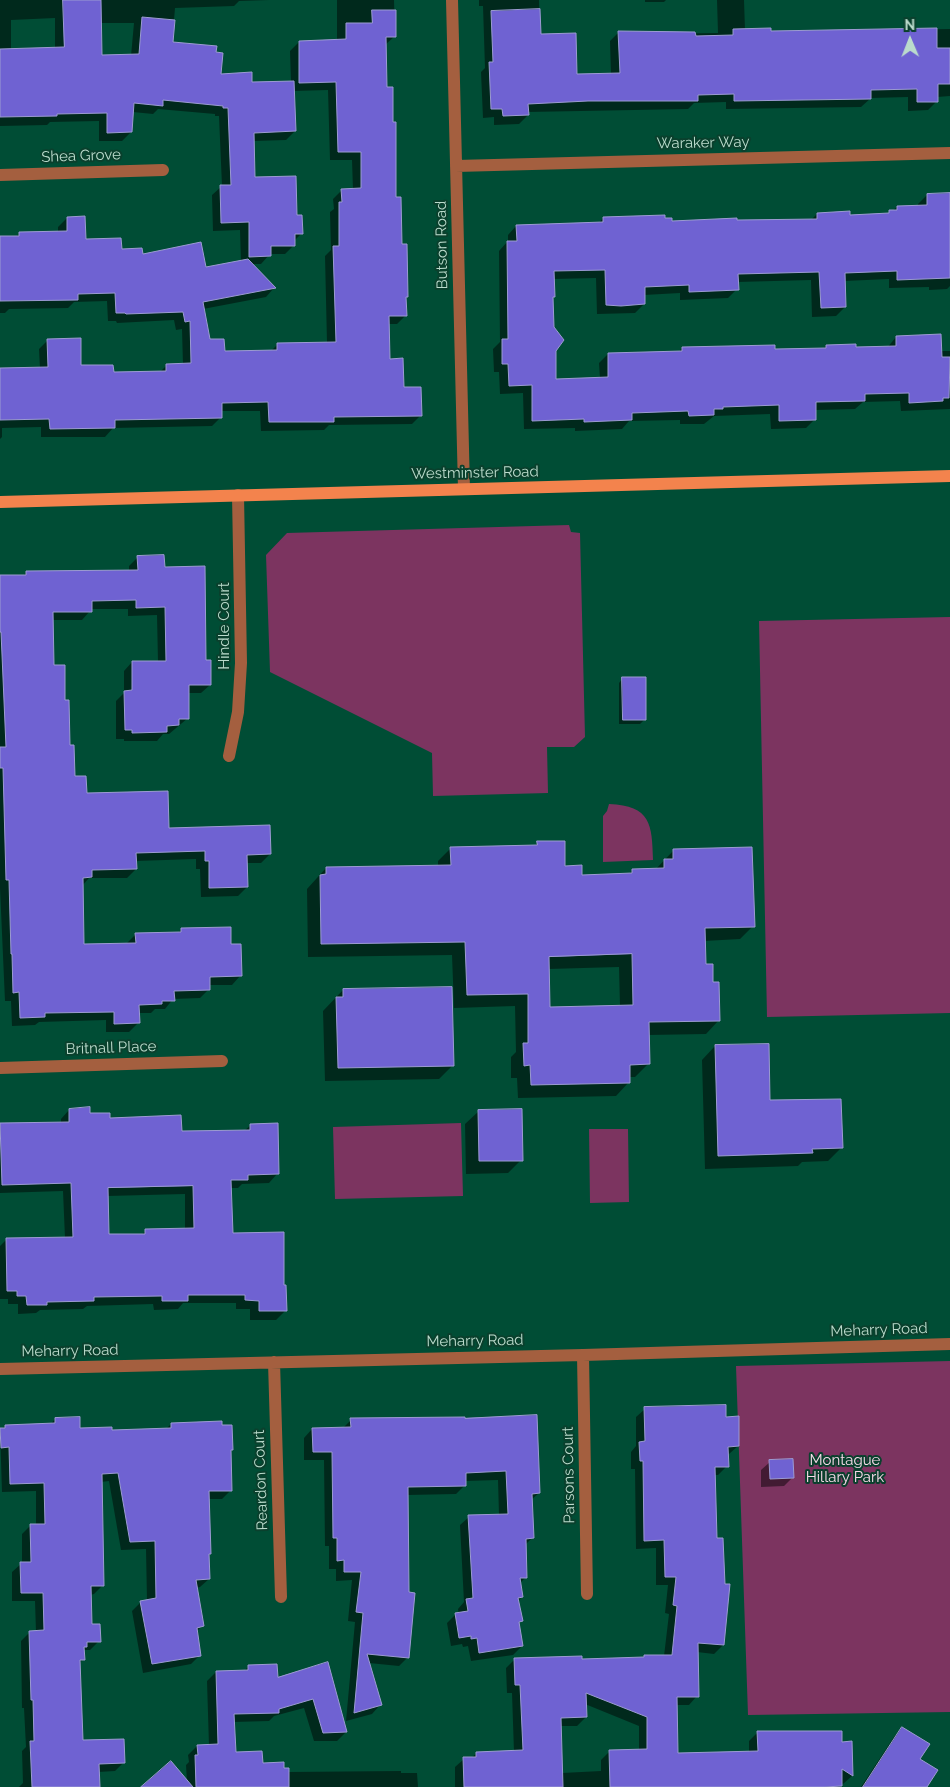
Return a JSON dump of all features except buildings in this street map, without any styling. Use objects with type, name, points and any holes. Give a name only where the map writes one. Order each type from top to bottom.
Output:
[{"type":"main road","name":"Westminster Road","points":[[0,502],[950,476]]},
{"type":"street","name":"Butson Road","points":[[452,0],[464,489]]},
{"type":"street","name":"Waraker Way","points":[[456,166],[950,153]]},
{"type":"street","name":"Shea Grove","points":[[0,175],[163,170]]},
{"type":"street","name":"Hindle Court","points":[[229,756],[238,712],[241,663],[238,495]]},
{"type":"street","name":"Britnall Place","points":[[0,1068],[222,1060]]},
{"type":"street","name":"Meharry Road","points":[[0,1369],[950,1344]]},
{"type":"street","name":"Parsons Court","points":[[583,1355],[587,1594]]},
{"type":"street","name":"Reardon Court","points":[[274,1362],[281,1597]]},
{"type":"green space","points":[[569,525],[571,532],[580,533],[585,737],[574,747],[547,747],[548,793],[433,796],[432,753],[270,672],[266,555],[287,533]]},
{"type":"green space","points":[[950,617],[950,1013],[767,1017],[759,621]]},
{"type":"green space","points":[[609,804],[633,809],[641,813],[646,819],[652,836],[653,860],[603,862],[603,816]]},
{"type":"green space","points":[[461,1123],[463,1196],[335,1199],[333,1127]]},
{"type":"green space","points":[[589,1129],[628,1129],[629,1202],[590,1203]]},
{"type":"green space","name":"Montague Hillary Park","points":[[950,1361],[950,1712],[748,1715],[736,1366]]}]
